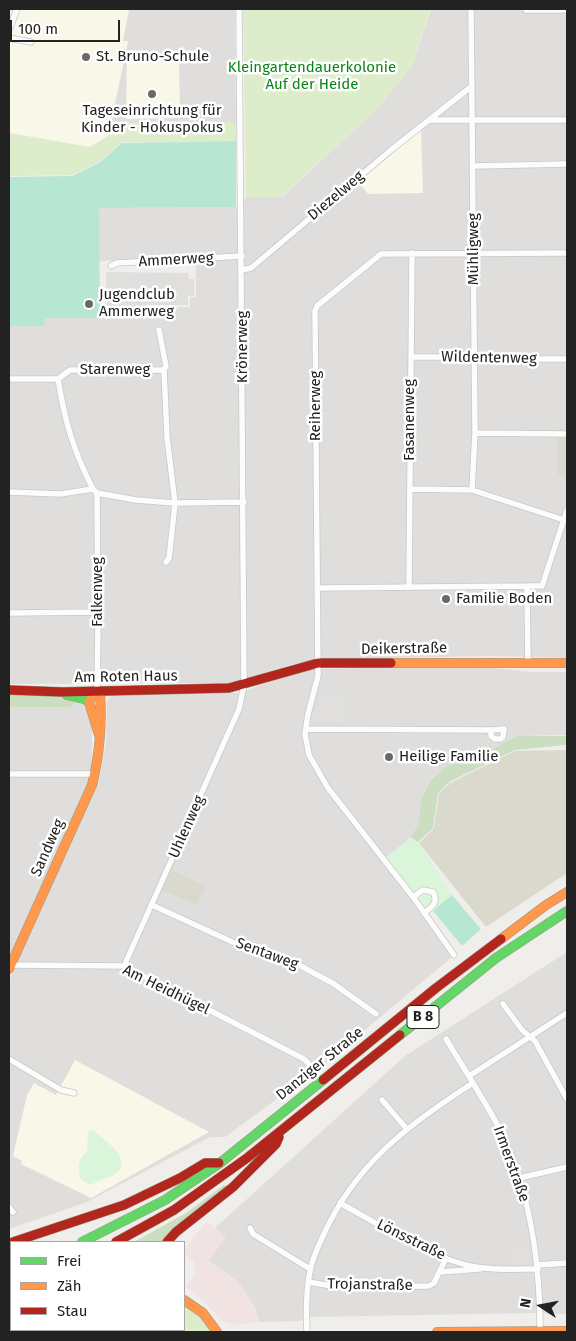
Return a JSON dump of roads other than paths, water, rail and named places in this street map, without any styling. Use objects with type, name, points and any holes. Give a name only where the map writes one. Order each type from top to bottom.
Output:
[{"type":"main road","name":"Deikerstraße","points":[[244,685],[318,663],[567,663]]},
{"type":"main road","name":"Am Roten Haus","points":[[9,690],[63,692],[229,688],[244,685]]},
{"type":"main road","points":[[63,692],[68,696],[90,702],[97,691]]},
{"type":"main road","name":"Sandweg","points":[[9,966],[95,774],[102,725],[97,691]]},
{"type":"main road","name":"Sandweg","points":[[90,702],[94,724],[99,736]]},
{"type":"main road","points":[[546,905],[567,886]]},
{"type":"main road","name":"Danziger Straße","points":[[84,1241],[165,1200],[220,1162],[436,988],[546,905],[567,892]]},
{"type":"main road","name":"Danziger Straße","points":[[118,1241],[174,1210],[247,1158],[496,958],[567,911]]},
{"type":"main road","points":[[168,1241],[253,1167],[276,1144],[284,1130]]},
{"type":"main road","points":[[17,1241],[124,1205],[180,1178],[205,1163],[220,1162]]},
{"type":"main road","points":[[9,1278],[10,1283]]},
{"type":"main road","points":[[185,1301],[203,1312],[217,1332]]},
{"type":"main road","points":[[96,1331],[104,1332]]},
{"type":"main road","points":[[436,1332],[567,1331]]},
{"type":"street","points":[[9,30],[17,9]]},
{"type":"street","name":"Krönerweg","points":[[239,9],[244,685]]},
{"type":"street","name":"Mühligweg","points":[[471,9],[475,359],[475,433],[472,490]]},
{"type":"street","points":[[526,9],[567,10]]},
{"type":"street","points":[[9,38],[32,42]]},
{"type":"street","name":"Diezelweg","points":[[242,270],[250,268],[391,150],[472,86]]},
{"type":"street","points":[[429,120],[567,120]]},
{"type":"street","points":[[473,166],[567,164]]},
{"type":"street","points":[[412,253],[567,253]]},
{"type":"street","name":"Reiherweg","points":[[412,253],[380,254],[317,306],[315,310],[318,676],[305,739],[307,750],[322,779],[413,897],[454,955]]},
{"type":"street","name":"Fasanenweg","points":[[409,587],[412,253]]},
{"type":"street","name":"Ammerweg","points":[[111,266],[116,263],[242,256]]},
{"type":"street","name":"Starenweg","points":[[160,330],[166,366],[164,370],[168,437],[175,503],[170,550],[166,562]]},
{"type":"street","name":"Wildentenweg","points":[[411,356],[468,357],[475,359],[567,359]]},
{"type":"street","name":"Starenweg","points":[[9,379],[58,379],[70,370],[164,370]]},
{"type":"street","name":"Falkenweg","points":[[58,379],[64,415],[75,452],[95,491],[98,612],[97,691]]},
{"type":"street","points":[[475,433],[567,434]]},
{"type":"street","points":[[410,489],[472,490],[564,520]]},
{"type":"street","points":[[9,492],[60,494],[95,491],[136,500],[175,503],[244,502]]},
{"type":"street","points":[[317,588],[542,586],[567,510]]},
{"type":"street","points":[[527,586],[528,664]]},
{"type":"street","points":[[9,613],[98,612]]},
{"type":"street","name":"Uhlenweg","points":[[124,966],[239,708],[244,685]]},
{"type":"street","points":[[306,729],[491,730]]},
{"type":"street","points":[[9,774],[95,774]]},
{"type":"street","points":[[413,897],[423,890],[433,892],[435,896],[434,903],[424,913]]},
{"type":"street","name":"Sentaweg","points":[[152,906],[241,946],[299,965],[334,984],[376,1014]]},
{"type":"street","name":"Am Heidhügel","points":[[9,966],[124,966],[304,1059],[309,1064]]},
{"type":"street","points":[[503,1004],[522,1030],[535,1041],[567,1098]]},
{"type":"street","points":[[469,1076],[567,1014]]},
{"type":"street","name":"Irmerstraße","points":[[446,1039],[497,1125],[520,1178],[538,1267],[540,1331]]},
{"type":"street","points":[[9,1059],[61,1090],[74,1093]]},
{"type":"street","points":[[307,1332],[310,1269],[327,1225],[340,1203],[370,1163],[406,1128],[473,1083]]},
{"type":"street","points":[[382,1100],[406,1128]]},
{"type":"street","points":[[520,1178],[567,1166]]},
{"type":"street","name":"Lönsstraße","points":[[340,1203],[446,1258],[484,1269]]},
{"type":"street","points":[[250,1228],[253,1234],[310,1269]]},
{"type":"street","name":"Trojanstraße","points":[[308,1282],[338,1287],[429,1286],[434,1282],[446,1258]]},
{"type":"street","name":"Lönsstraße","points":[[440,1272],[538,1267],[567,1263]]},
{"type":"place","name":"St. Bruno-Schule","points":[[86,57]]},
{"type":"place","name":"Tageseinrichtung für Kinder - Hokuspokus","points":[[152,94]]},
{"type":"place","name":"Jugendclub Ammerweg","points":[[89,304]]},
{"type":"place","name":"Familie Boden","points":[[446,599]]},
{"type":"place","name":"Heilige Familie","points":[[389,757]]},
{"type":"park label","name":"Kleingartendauerkolonie Auf der Heide","points":[[312,76]]}]
